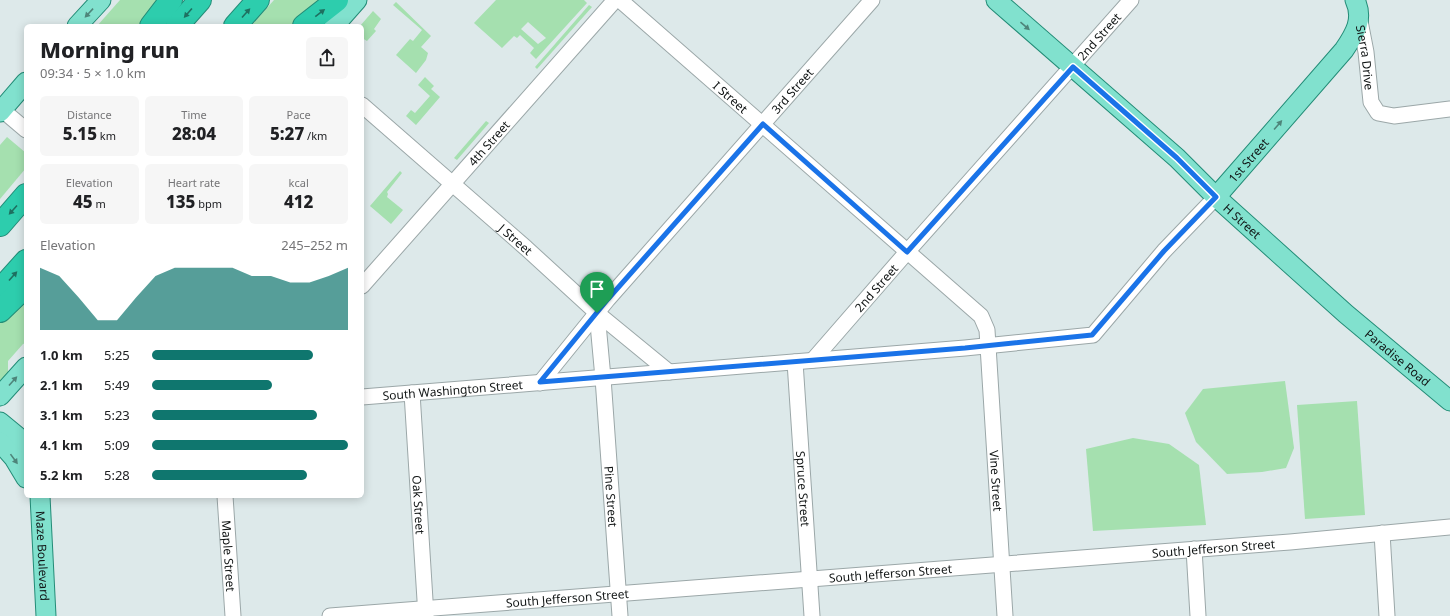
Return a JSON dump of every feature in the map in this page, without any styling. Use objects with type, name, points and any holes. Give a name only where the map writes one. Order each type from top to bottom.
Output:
[{"type":"highway","points":[[152,24],[170,0]]},
{"type":"highway","points":[[179,24],[200,0]]},
{"type":"highway","points":[[237,24],[258,0]]},
{"type":"highway","points":[[307,24],[337,0]]},
{"type":"highway","points":[[0,225],[24,197]]},
{"type":"highway","points":[[0,290],[24,263]]},
{"type":"highway","points":[[0,312],[24,288]]},
{"type":"main road","points":[[79,24],[101,0]]},
{"type":"main road","points":[[336,24],[357,0]]},
{"type":"main road","name":"H Street","points":[[996,0],[1177,158],[1216,197],[1346,314]]},
{"type":"main road","name":"1st Street","points":[[1216,197],[1344,50],[1355,34],[1359,5]]},
{"type":"main road","points":[[1,110],[24,84]]},
{"type":"main road","name":"Paradise Road","points":[[1346,314],[1450,401]]},
{"type":"main road","points":[[0,396],[24,369]]},
{"type":"main road","points":[[0,422],[16,436],[24,446]]},
{"type":"main road","points":[[0,442],[14,458],[24,475]]},
{"type":"main road","name":"Maze Boulevard","points":[[38,501],[46,616]]},
{"type":"street","name":"4th Street","points":[[364,284],[615,0]]},
{"type":"street","name":"I Street","points":[[620,0],[981,316],[986,330],[988,346]]},
{"type":"street","name":"3rd Street","points":[[540,382],[597,313],[872,0]]},
{"type":"street","name":"2nd Street","points":[[813,360],[1131,0]]},
{"type":"street","name":"Sierra Drive","points":[[1359,5],[1371,102],[1378,113],[1394,116],[1450,109]]},
{"type":"street","name":"J Street","points":[[364,107],[526,248],[597,313],[669,372]]},
{"type":"street","points":[[1,110],[24,128]]},
{"type":"street","name":"1st Street","points":[[1092,335],[1164,251],[1216,197]]},
{"type":"street","name":"Pine Street","points":[[597,313],[620,616]]},
{"type":"street","name":"South Washington Street","points":[[364,397],[988,346],[1092,335]]},
{"type":"street","name":"Vine Street","points":[[988,346],[1005,616]]},
{"type":"street","name":"Spruce Street","points":[[795,362],[812,616]]},
{"type":"street","name":"Oak Street","points":[[412,393],[426,612]]},
{"type":"street","name":"Maple Street","points":[[225,498],[233,616]]},
{"type":"street","name":"South Jefferson Street","points":[[330,616],[426,612],[1450,527]]},
{"type":"street","points":[[1382,533],[1387,616]]},
{"type":"street","points":[[1194,549],[1198,616]]},
{"type":"green space","points":[[120,0],[164,0],[146,24],[99,24]]},
{"type":"green space","points":[[274,0],[324,0],[295,24],[253,24]]},
{"type":"green space","points":[[496,0],[584,0],[587,3],[536,59],[530,53],[534,48],[520,35],[517,38],[514,36],[502,48],[474,23]],"holes":[[[528,22],[546,38],[538,44],[521,29]]]},
{"type":"green space","points":[[396,2],[431,36],[421,47],[428,53],[426,60],[416,73],[396,55],[410,39],[413,41],[422,30],[393,5]]},
{"type":"green space","points":[[589,5],[592,7],[537,69],[535,67]]},
{"type":"green space","points":[[373,11],[381,19],[374,29],[376,31],[367,41],[364,39],[364,24],[362,24]]},
{"type":"green space","points":[[425,77],[434,86],[431,89],[440,97],[416,125],[406,116],[411,110],[415,113],[430,96],[418,85]]},
{"type":"green space","points":[[486,121],[489,123],[457,160],[454,158]]},
{"type":"green space","points":[[7,137],[24,151],[24,170],[0,199],[0,145]]},
{"type":"green space","points":[[400,171],[402,173],[387,192],[387,197],[403,210],[391,224],[370,206]]},
{"type":"green space","points":[[24,299],[24,344],[8,361],[8,373],[0,381],[0,323]]},
{"type":"green space","points":[[1285,381],[1294,448],[1286,468],[1262,472],[1227,474],[1196,442],[1185,413],[1203,389]]},
{"type":"green space","points":[[1357,401],[1365,515],[1305,519],[1297,405]]},
{"type":"green space","points":[[1133,438],[1169,444],[1199,465],[1206,525],[1093,531],[1086,449]]},
{"type":"route","points":[[1073,67],[1177,158],[1216,197],[1164,251],[1092,335],[965,348],[540,382],[597,313],[763,124],[907,252],[1073,67]]}]
